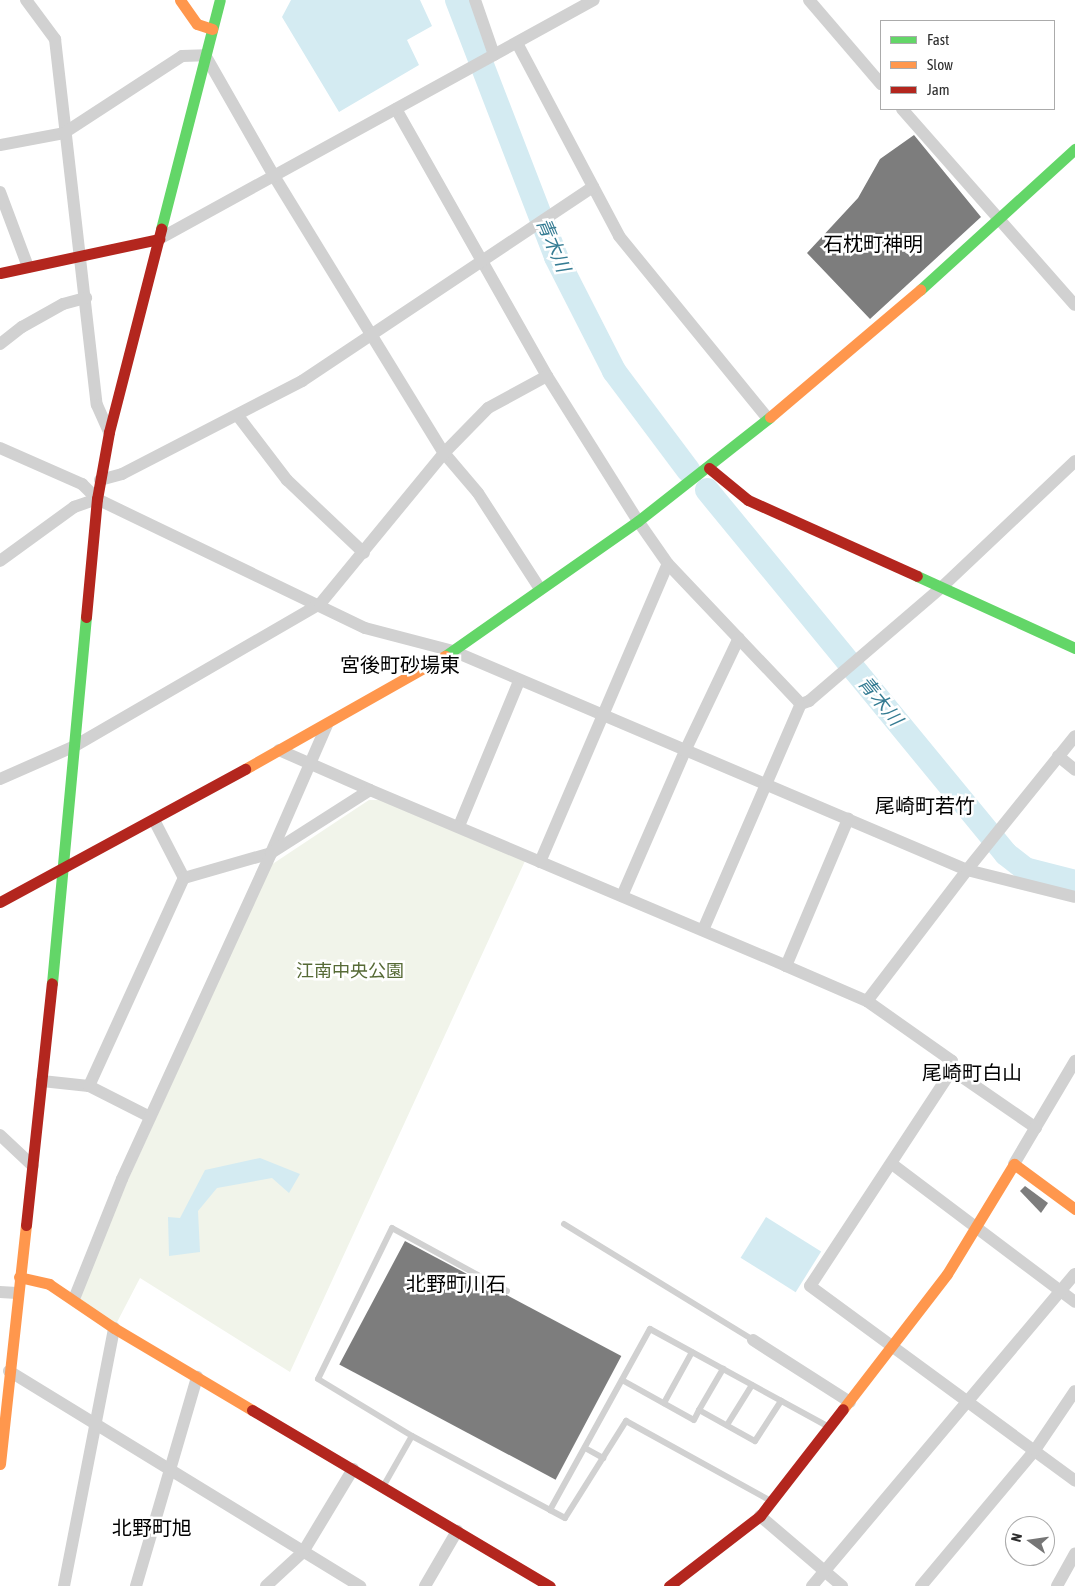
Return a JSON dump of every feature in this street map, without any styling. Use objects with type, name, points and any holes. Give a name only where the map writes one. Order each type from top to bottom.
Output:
[{"type":"street","points":[[26,0],[55,39],[64,133],[82,258],[97,405],[109,432]]},
{"type":"street","points":[[180,0],[196,24],[212,29]]},
{"type":"street","points":[[0,1464],[17,1293],[33,1166],[65,867],[73,747],[96,500],[109,432],[220,0]]},
{"type":"street","points":[[475,0],[486,60]]},
{"type":"street","points":[[0,273],[82,258],[159,238],[594,0]]},
{"type":"street","points":[[809,0],[880,83]]},
{"type":"street","points":[[516,42],[619,236],[768,419]]},
{"type":"street","points":[[0,145],[64,133],[182,56],[205,55]]},
{"type":"street","points":[[205,55],[274,176],[444,453],[478,493],[540,589]]},
{"type":"street","points":[[396,109],[547,376],[638,521],[668,564],[801,704]]},
{"type":"street","points":[[903,110],[996,218],[1075,305]]},
{"type":"street","points":[[0,902],[327,725],[453,651],[638,521],[709,468],[896,313],[996,218],[1075,149]]},
{"type":"street","points":[[100,480],[122,474],[238,416],[302,381],[482,259],[593,187]]},
{"type":"street","points":[[0,192],[28,267]]},
{"type":"street","points":[[0,344],[22,327],[63,304],[86,298]]},
{"type":"street","points":[[0,779],[73,747],[320,604],[364,553],[444,453],[488,408],[547,376]]},
{"type":"street","points":[[238,416],[287,480],[364,553]]},
{"type":"street","points":[[0,448],[82,484],[96,500],[320,604],[365,628],[453,651],[603,717],[967,870],[1075,897]]},
{"type":"street","points":[[703,930],[801,704],[809,701],[943,586],[1075,461]]},
{"type":"street","points":[[709,468],[730,489],[748,500],[943,586],[1075,648]]},
{"type":"street","points":[[0,561],[74,507],[96,500]]},
{"type":"street","points":[[540,862],[668,564]]},
{"type":"street","points":[[622,896],[685,751],[738,638]]},
{"type":"street","points":[[459,826],[519,680]]},
{"type":"street","points":[[74,1299],[150,1117],[327,725]]},
{"type":"street","points":[[867,1001],[988,843],[1075,736]]},
{"type":"street","points":[[279,750],[867,1001],[952,1061],[952,1070],[892,1164],[810,1286],[1075,1481]]},
{"type":"street","points":[[1058,756],[1075,770]]},
{"type":"street","points":[[89,1086],[184,878],[270,854],[370,790]]},
{"type":"street","points":[[786,966],[848,819]]},
{"type":"street","points":[[154,820],[184,878]]},
{"type":"street","points":[[669,1586],[760,1516],[893,1348],[947,1274],[1075,1060]]},
{"type":"street","points":[[952,1070],[1036,1128]]},
{"type":"street","points":[[42,1081],[89,1086],[150,1117]]},
{"type":"street","points":[[0,1135],[33,1166]]},
{"type":"street","points":[[892,1164],[975,1229],[1075,1302]]},
{"type":"street","points":[[1014,1164],[1075,1209]]},
{"type":"street","points":[[812,1586],[968,1404],[1075,1274]]},
{"type":"street","points":[[19,1276],[49,1284],[74,1299],[114,1328],[550,1586]]},
{"type":"street","points":[[0,1292],[17,1293]]},
{"type":"street","points":[[64,1586],[114,1328]]},
{"type":"street","points":[[753,1340],[850,1402]]},
{"type":"street","points":[[9,1371],[360,1586]]},
{"type":"street","points":[[136,1586],[197,1377]]},
{"type":"street","points":[[921,1586],[1035,1450],[1075,1391]]},
{"type":"street","points":[[266,1586],[303,1552],[353,1469]]},
{"type":"street","points":[[760,1516],[842,1586]]},
{"type":"street","points":[[425,1586],[457,1530]]},
{"type":"street","points":[[1057,1586],[1075,1554]]},
{"type":"lane","points":[[564,1224],[753,1340]]},
{"type":"lane","points":[[507,1291],[392,1228],[318,1380],[412,1436],[565,1518],[626,1420],[772,1501]]},
{"type":"lane","points":[[550,1510],[650,1329],[830,1428]]},
{"type":"lane","points":[[664,1403],[692,1352]]},
{"type":"lane","points":[[622,1380],[694,1420],[723,1369]]},
{"type":"lane","points":[[727,1425],[752,1385]]},
{"type":"lane","points":[[700,1410],[755,1441],[781,1401]]},
{"type":"lane","points":[[383,1486],[412,1436]]},
{"type":"lane","points":[[584,1448],[603,1458]]},
{"type":"green space","name":"江南中央公園","points":[[369,800],[382,800],[525,861],[290,1372],[140,1278],[114,1328],[74,1299],[271,865]]},
{"type":"water","points":[[291,0],[420,0],[432,26],[407,40],[419,65],[339,112],[282,17]]},
{"type":"water","points":[[260,1158],[300,1174],[289,1193],[272,1178],[217,1188],[198,1211],[200,1252],[169,1256],[168,1217],[180,1218],[205,1170]]},
{"type":"water","points":[[766,1217],[821,1251],[796,1292],[741,1258]]},
{"type":"building","points":[[914,135],[981,217],[870,319],[807,253],[858,198],[880,159]]},
{"type":"building","points":[[1025,1186],[1048,1203],[1041,1213],[1020,1191]]},
{"type":"building","points":[[405,1241],[621,1356],[556,1480],[339,1365]]},
{"type":"waterway","name":"青木川","points":[[457,0],[556,257],[614,371],[688,470]]},
{"type":"waterway","name":"青木川","points":[[707,490],[1006,854],[1025,869],[1075,882]]},
{"type":"traffic: fast","points":[[161,229],[220,0]]},
{"type":"traffic: fast","points":[[920,290],[1075,149]]},
{"type":"traffic: fast","points":[[445,656],[638,521],[770,417]]},
{"type":"traffic: fast","points":[[917,576],[1075,648]]},
{"type":"traffic: fast","points":[[52,983],[86,617]]},
{"type":"traffic: slow","points":[[180,0],[197,24],[212,29]]},
{"type":"traffic: slow","points":[[770,417],[920,290]]},
{"type":"traffic: slow","points":[[245,769],[445,656]]},
{"type":"traffic: slow","points":[[843,1409],[947,1274],[1014,1164],[1075,1209]]},
{"type":"traffic: slow","points":[[0,1464],[26,1225]]},
{"type":"traffic: slow","points":[[19,1277],[49,1284],[114,1328],[252,1410]]},
{"type":"traffic: jam","points":[[86,617],[97,499],[109,432],[161,229]]},
{"type":"traffic: jam","points":[[0,273],[159,239]]},
{"type":"traffic: jam","points":[[709,468],[748,500],[917,576]]},
{"type":"traffic: jam","points":[[0,902],[245,769]]},
{"type":"traffic: jam","points":[[26,1225],[52,983]]},
{"type":"traffic: jam","points":[[669,1586],[760,1516],[843,1409]]},
{"type":"traffic: jam","points":[[252,1410],[550,1586]]},
{"type":"district","name":"石枕町神明","points":[[873,243]]},
{"type":"district","name":"宮後町砂場東","points":[[400,664]]},
{"type":"district","name":"尾崎町若竹","points":[[925,805]]},
{"type":"district","name":"尾崎町白山","points":[[972,1072]]},
{"type":"district","name":"北野町川石","points":[[456,1283]]},
{"type":"district","name":"北野町旭","points":[[152,1527]]}]
